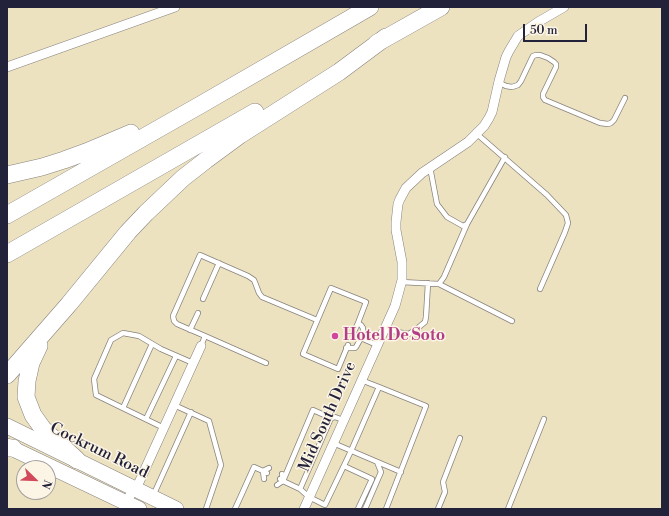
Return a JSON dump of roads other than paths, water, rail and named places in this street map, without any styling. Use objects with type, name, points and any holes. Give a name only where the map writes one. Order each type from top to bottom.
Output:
[{"type":"highway","points":[[7,215],[370,7]]},
{"type":"highway","points":[[7,254],[441,7]]},
{"type":"highway","points":[[7,375],[128,232],[183,178],[240,135],[339,72],[386,38]]},
{"type":"highway","points":[[7,175],[86,152],[167,117],[202,104]]},
{"type":"highway","points":[[46,330],[31,363],[27,381],[26,397],[42,429],[77,460]]},
{"type":"main road","name":"Cockrum Road","points":[[7,426],[176,509]]},
{"type":"main road","points":[[9,447],[139,509]]},
{"type":"street","points":[[7,67],[175,7]]},
{"type":"street","name":"Mid South Drive","points":[[304,509],[395,306],[401,282],[402,262],[396,222],[398,204],[406,188],[430,167],[468,142],[484,126],[490,118],[498,82],[506,58],[518,36],[564,7]]},
{"type":"street","points":[[124,502],[136,489],[201,346]]},
{"type":"lane","points":[[498,82],[512,87],[518,85],[533,56],[540,55],[548,58],[556,64],[543,94],[545,100],[600,123],[608,124],[612,123],[614,120],[625,98]]},
{"type":"lane","points":[[477,134],[547,195],[566,215],[568,223],[565,232],[540,289]]},
{"type":"lane","points":[[439,284],[444,277],[467,224],[505,158]]},
{"type":"lane","points":[[430,167],[437,204],[447,217],[463,226],[467,224]]},
{"type":"lane","points":[[266,363],[190,330],[174,321],[173,316],[175,310],[200,255],[254,280],[258,293],[262,297],[317,320]]},
{"type":"lane","points":[[203,299],[219,263]]},
{"type":"lane","points":[[401,282],[439,284],[512,321]]},
{"type":"lane","points":[[384,328],[409,334],[425,322],[428,283]]},
{"type":"lane","points":[[353,334],[366,302],[331,288],[303,354],[338,369],[347,347],[355,348],[361,338],[363,328],[358,323]]},
{"type":"lane","points":[[190,330],[198,313]]},
{"type":"lane","points":[[164,428],[96,395],[94,379],[111,340],[123,333],[139,336],[176,356],[193,363]]},
{"type":"lane","points":[[201,346],[205,336]]},
{"type":"lane","points":[[361,338],[377,345]]},
{"type":"lane","points":[[123,408],[152,344]]},
{"type":"lane","points":[[146,419],[176,356]]},
{"type":"lane","points":[[361,380],[426,406],[386,509]]},
{"type":"lane","points":[[282,480],[300,489],[324,507],[352,451],[379,387]]},
{"type":"lane","points":[[174,405],[209,421],[221,465],[206,509]]},
{"type":"lane","points":[[277,485],[282,480],[313,410],[331,418],[335,417],[343,420]]},
{"type":"lane","points":[[152,497],[191,412]]},
{"type":"lane","points":[[300,489],[331,418]]},
{"type":"lane","points":[[508,509],[544,419]]},
{"type":"lane","points":[[438,509],[445,492],[443,482],[460,438]]},
{"type":"lane","points":[[333,443],[401,472]]},
{"type":"lane","points":[[364,509],[380,472],[377,462]]},
{"type":"lane","points":[[344,466],[372,479],[358,509]]},
{"type":"lane","points":[[235,509],[254,467],[266,470],[264,479]]},
{"type":"lane","points":[[282,474],[282,480]]},
{"type":"place","name":"Hotel De Soto","points":[[335,336]]}]
